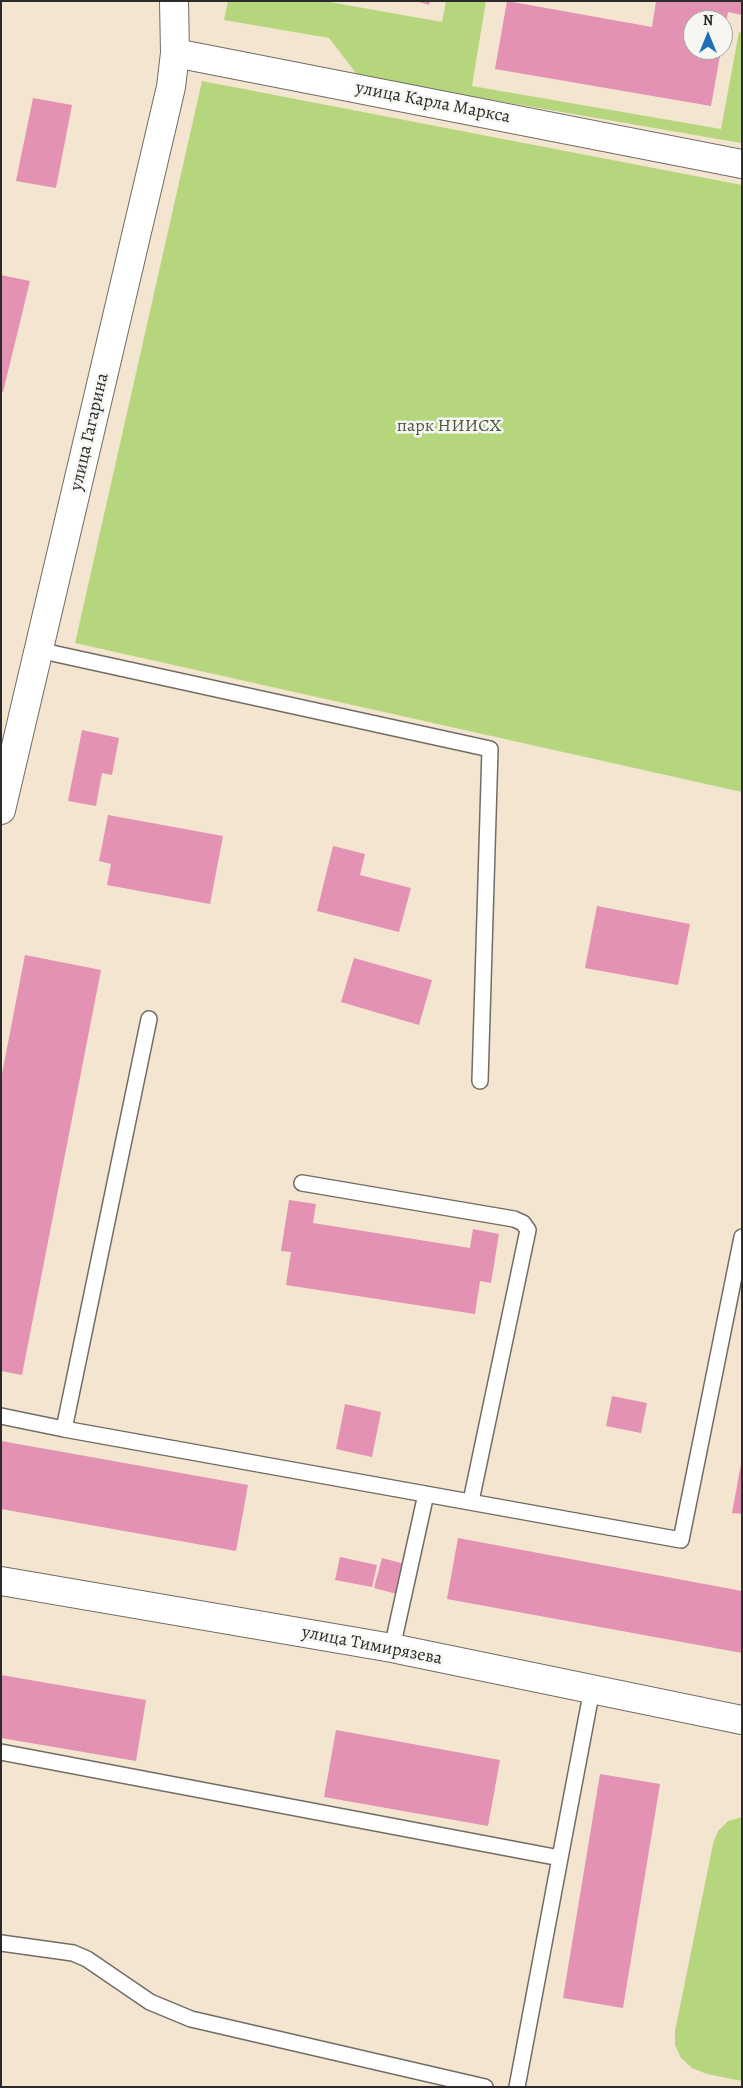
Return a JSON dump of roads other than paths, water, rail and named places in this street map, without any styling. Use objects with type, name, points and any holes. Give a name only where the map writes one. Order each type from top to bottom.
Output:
[{"type":"street","points":[[174,1],[175,53]]},
{"type":"street","name":"улица Карла Маркса","points":[[175,53],[742,164]]},
{"type":"street","name":"улица Гагарина","points":[[1,810],[12,714],[38,650],[171,87],[175,53]]},
{"type":"street","name":"улица Тимирязева","points":[[1,1580],[392,1648],[742,1720]]},
{"type":"lane","points":[[38,650],[490,749],[480,1081]]},
{"type":"lane","points":[[64,1429],[149,1019]]},
{"type":"lane","points":[[302,1183],[514,1219],[523,1223],[528,1230],[471,1502]]},
{"type":"lane","points":[[1,1416],[681,1540],[742,1237]]},
{"type":"lane","points":[[392,1648],[426,1494]]},
{"type":"lane","points":[[516,2087],[592,1689]]},
{"type":"lane","points":[[1,1752],[560,1858]]},
{"type":"lane","points":[[1,1943],[73,1953],[88,1959],[150,2002],[191,2019],[486,2087]]},
{"type":"park label","name":"парк НИИСХ","points":[[449,427]]}]
